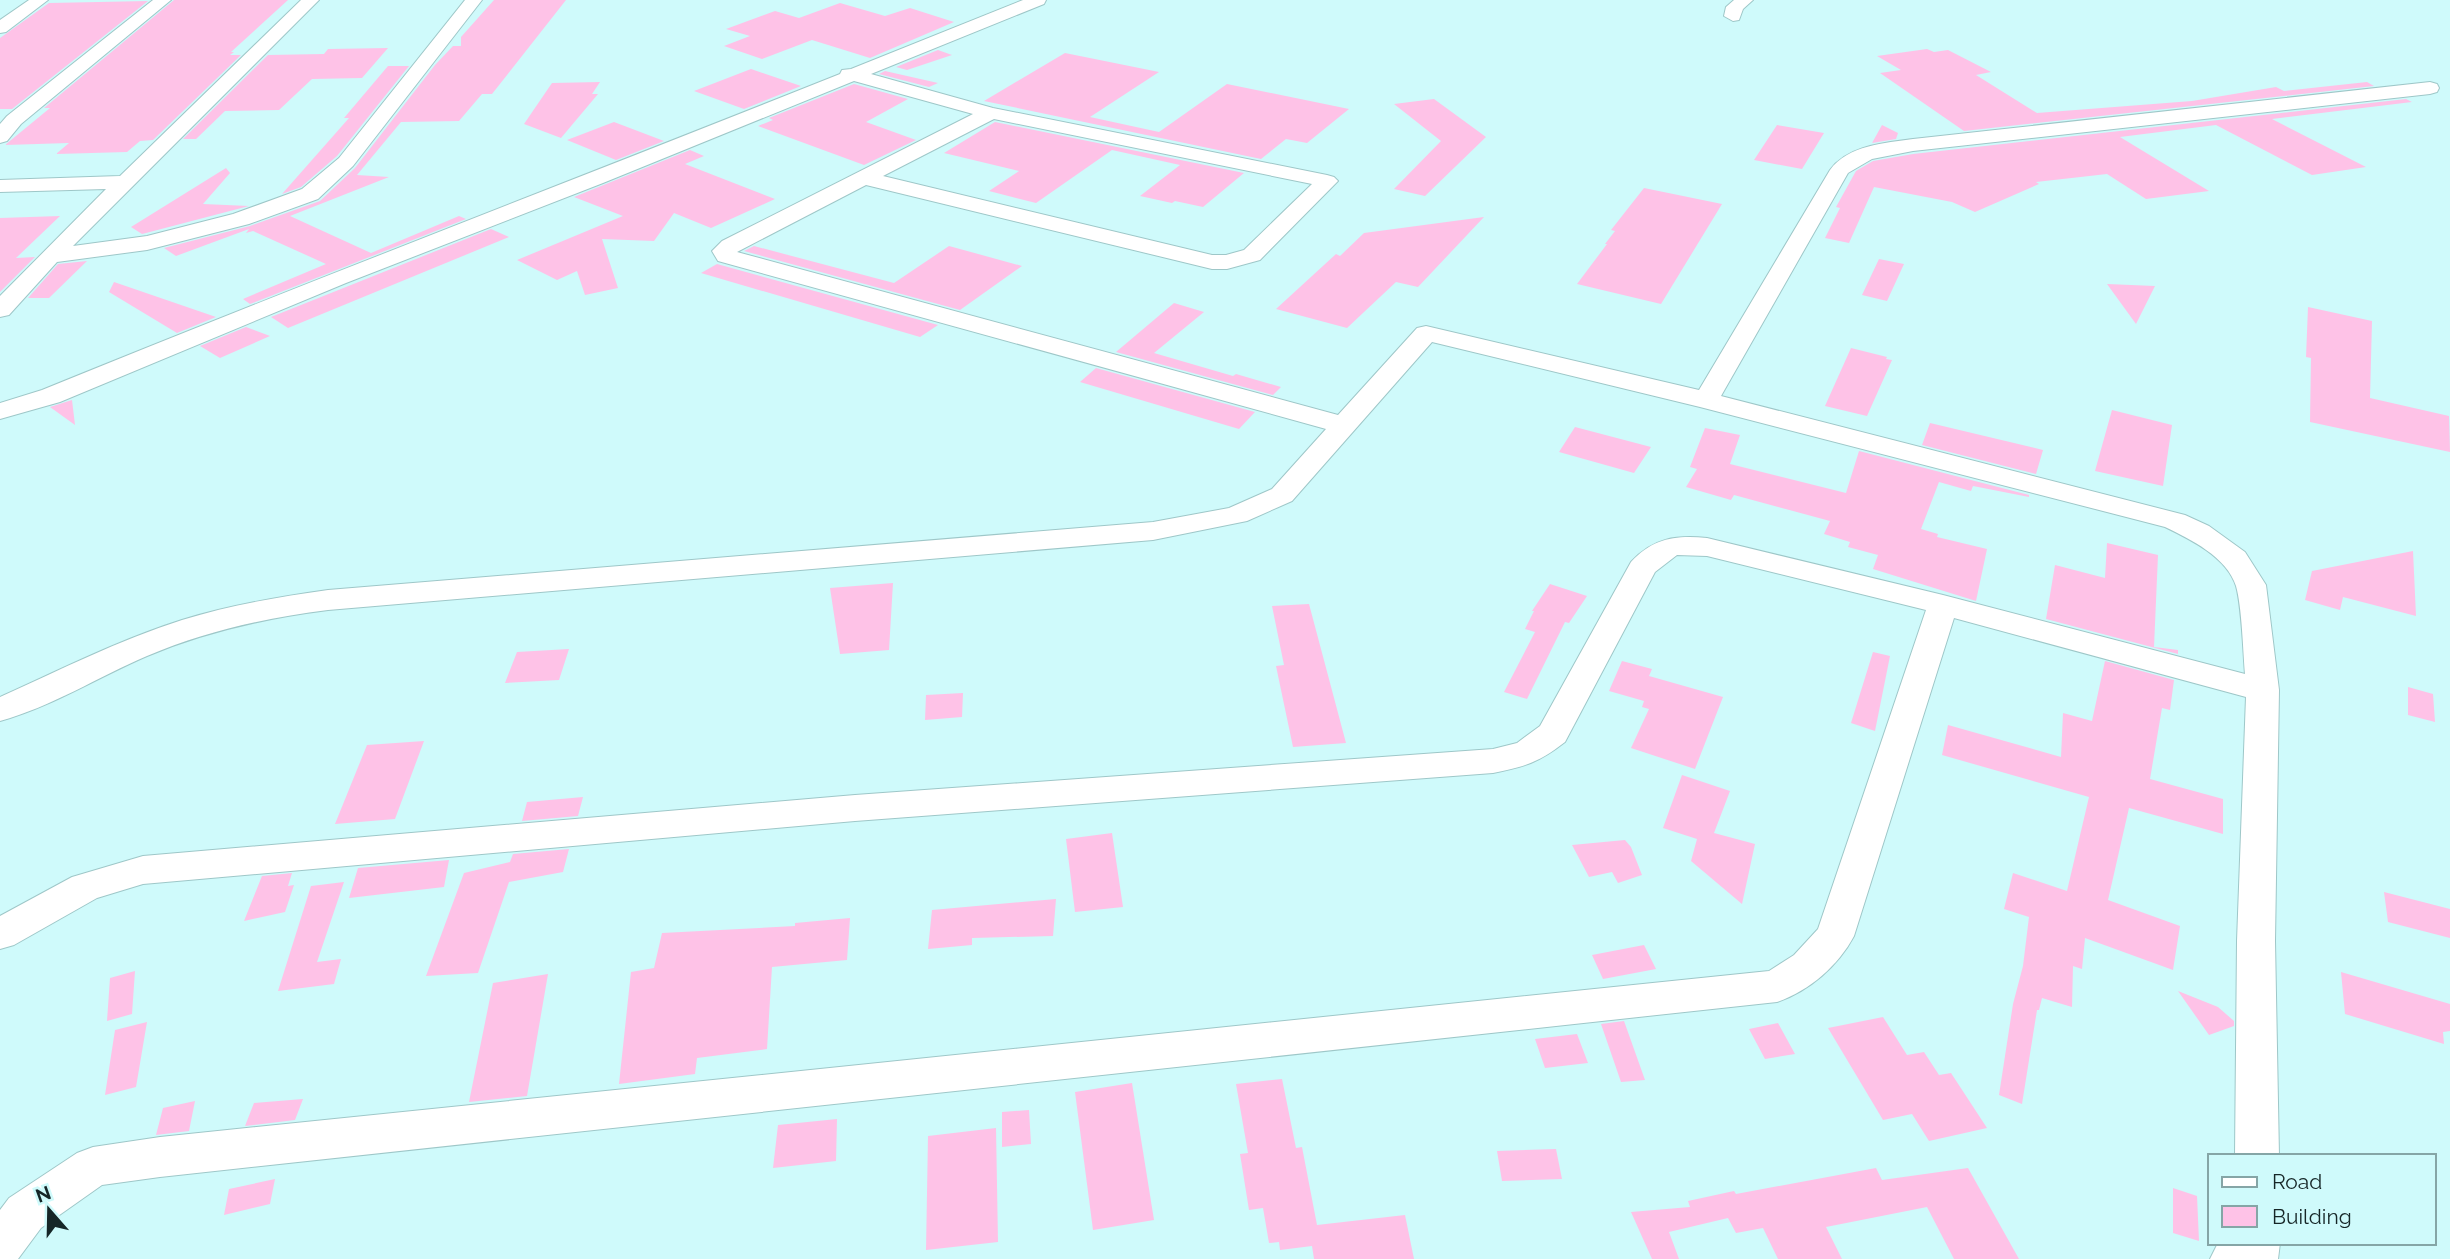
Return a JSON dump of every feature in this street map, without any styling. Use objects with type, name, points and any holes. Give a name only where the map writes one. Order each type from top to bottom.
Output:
[{"type":"street","points":[[0,27],[40,0]]},
{"type":"street","points":[[0,137],[7,120],[163,0]]},
{"type":"street","points":[[0,310],[50,256],[311,0]]},
{"type":"street","points":[[50,256],[147,243],[241,219],[310,194],[346,162],[474,0]]},
{"type":"street","points":[[0,411],[51,396],[338,278],[596,179],[849,74],[1038,0]]},
{"type":"street","points":[[1733,16],[1735,7],[1745,0]]},
{"type":"street","points":[[849,74],[991,113],[1327,181],[1252,255],[1227,262],[1212,262],[863,178]]},
{"type":"street","points":[[1706,400],[1840,170],[1856,158],[1913,145],[2430,88]]},
{"type":"street","points":[[991,113],[723,251],[726,256],[1343,425]]},
{"type":"street","points":[[0,186],[126,182]]},
{"type":"street","points":[[0,710],[163,639],[216,620],[269,608],[328,600],[1153,531],[1237,515],[1282,495],[1426,333],[1706,400],[2175,521],[2199,532],[2234,558],[2251,584],[2263,690],[2256,941],[2257,1154]]},
{"type":"street","points":[[0,934],[85,887],[143,870],[855,808],[1493,761],[1528,753],[1553,733],[1643,569],[1655,553],[1677,544],[1707,547],[1943,605],[2263,690]]},
{"type":"street","points":[[0,1247],[25,1213],[93,1167],[187,1154],[1777,986],[1808,966],[1835,936],[1943,605]]},
{"type":"street","points":[[2233,1259],[2257,1255],[2257,1245]]},
{"type":"building","points":[[174,0],[288,0],[231,52],[234,52],[230,55],[241,55],[153,140],[140,141],[127,152],[56,154],[69,143],[5,145],[50,108],[44,108]]},
{"type":"building","points":[[494,0],[566,0],[492,94],[482,94],[459,121],[401,122],[357,175],[389,177],[290,216],[371,253],[459,216],[466,219],[250,304],[243,299],[326,264],[253,231],[246,233],[249,229],[176,256],[164,248],[250,226],[320,201],[355,168],[435,65],[453,46],[461,46],[461,37]]},
{"type":"building","points":[[148,1],[12,109],[0,109],[0,38],[49,3]]},
{"type":"building","points":[[840,3],[885,16],[910,8],[954,22],[870,58],[812,40],[762,59],[724,46],[750,36],[726,29],[775,11],[799,18]]},
{"type":"building","points":[[388,48],[362,78],[312,79],[279,110],[225,111],[196,139],[183,139],[268,55],[324,54],[328,49]]},
{"type":"building","points":[[1927,49],[1934,52],[1948,50],[1991,72],[1976,75],[2037,113],[2192,101],[2276,87],[2284,91],[2367,82],[2374,86],[1964,131],[1880,73],[1901,70],[1877,56]]},
{"type":"building","points":[[938,50],[952,55],[907,70],[896,67]]},
{"type":"building","points":[[1065,53],[1159,72],[1090,117],[1159,132],[1227,84],[1349,109],[1307,143],[1286,139],[1261,159],[984,101]]},
{"type":"building","points":[[388,66],[409,66],[337,156],[301,187],[282,194],[349,118],[344,118]]},
{"type":"building","points":[[751,69],[801,86],[744,109],[694,91]]},
{"type":"building","points":[[885,71],[938,83],[929,87],[879,74]]},
{"type":"building","points":[[600,82],[592,94],[598,94],[561,138],[524,124],[552,83]]},
{"type":"building","points":[[854,84],[908,99],[866,122],[916,140],[864,165],[758,126],[773,120],[769,118]]},
{"type":"building","points":[[1434,99],[1486,137],[1425,196],[1394,189],[1441,141],[1394,104]]},
{"type":"building","points":[[2406,99],[2412,102],[2272,119],[2366,167],[2312,175],[2216,125],[2120,137],[2209,191],[2146,199],[2107,174],[2036,182],[2039,184],[1975,212],[1952,202],[1874,187],[1849,243],[1825,238],[1840,208],[1836,207],[1856,171],[1873,161],[1913,154]]},
{"type":"building","points":[[614,122],[664,141],[616,160],[567,140]]},
{"type":"building","points":[[995,122],[1244,173],[1203,207],[1175,201],[1172,203],[1140,196],[1180,165],[1112,150],[1036,203],[989,191],[1019,171],[944,153]]},
{"type":"building","points":[[1777,125],[1824,133],[1802,169],[1754,160]]},
{"type":"building","points":[[1882,125],[1898,133],[1896,139],[1872,143]]},
{"type":"building","points":[[690,150],[704,156],[685,164],[775,199],[711,228],[674,213],[654,241],[602,239],[618,288],[585,295],[577,271],[557,280],[517,260],[623,216],[574,197]]},
{"type":"building","points":[[226,168],[230,173],[203,204],[249,206],[142,234],[131,227]]},
{"type":"building","points":[[1644,188],[1722,204],[1661,304],[1577,284],[1615,231],[1611,230]]},
{"type":"building","points":[[60,216],[16,258],[35,257],[0,292],[0,218]]},
{"type":"building","points":[[1484,217],[1418,287],[1396,282],[1347,328],[1276,309],[1336,254],[1340,256],[1364,233]]},
{"type":"building","points":[[491,229],[509,237],[288,328],[271,317]]},
{"type":"building","points":[[754,246],[894,283],[949,246],[1022,266],[960,310],[744,251]]},
{"type":"building","points":[[1879,259],[1904,264],[1887,301],[1862,295]]},
{"type":"building","points":[[87,261],[49,298],[28,298],[58,264]]},
{"type":"building","points":[[717,264],[938,325],[920,337],[701,273]]},
{"type":"building","points":[[114,282],[216,317],[177,333],[109,292]]},
{"type":"building","points":[[2107,284],[2155,286],[2136,324]]},
{"type":"building","points":[[1174,303],[1204,312],[1154,353],[1281,387],[1273,395],[1116,352]]},
{"type":"building","points":[[2308,307],[2372,321],[2370,398],[2449,416],[2450,452],[2310,422],[2311,358],[2306,357]]},
{"type":"building","points":[[246,327],[270,336],[220,358],[200,346]]},
{"type":"building","points":[[1851,348],[1892,360],[1867,416],[1825,406]]},
{"type":"building","points":[[1096,368],[1255,412],[1239,429],[1080,382]]},
{"type":"building","points":[[72,400],[75,425],[50,407]]},
{"type":"building","points":[[2112,410],[2172,425],[2163,486],[2095,471]]},
{"type":"building","points":[[1930,423],[2043,450],[2036,474],[1922,445]]},
{"type":"building","points":[[1575,427],[1651,447],[1634,473],[1559,452]]},
{"type":"building","points":[[1705,428],[1740,435],[1730,464],[1846,493],[1859,451],[2029,497],[1973,486],[1971,491],[1939,482],[1921,529],[1938,534],[1937,537],[1987,549],[1976,601],[1873,569],[1878,555],[1848,547],[1850,542],[1824,534],[1830,521],[1734,495],[1731,500],[1686,487],[1697,469],[1690,467]]},
{"type":"building","points":[[2107,543],[2158,555],[2154,647],[2178,650],[2178,654],[2046,619],[2055,565],[2105,578]]},
{"type":"building","points":[[2413,551],[2416,616],[2343,597],[2340,610],[2305,600],[2312,571]]},
{"type":"building","points":[[893,583],[889,650],[840,654],[830,588]]},
{"type":"building","points":[[1550,584],[1587,596],[1569,623],[1565,622],[1527,699],[1504,692],[1535,632],[1525,629],[1532,611]]},
{"type":"building","points":[[1309,604],[1346,743],[1293,747],[1276,666],[1284,665],[1272,606]]},
{"type":"building","points":[[569,649],[559,680],[505,683],[517,652]]},
{"type":"building","points":[[1873,652],[1890,656],[1875,731],[1851,723]]},
{"type":"building","points":[[1622,661],[1652,669],[1649,676],[1723,697],[1695,769],[1631,748],[1649,709],[1642,707],[1644,701],[1609,691]]},
{"type":"building","points":[[2105,661],[2174,680],[2170,710],[2162,708],[2150,779],[2223,799],[2223,834],[2129,808],[2108,900],[2180,926],[2173,970],[2085,938],[2082,969],[2073,966],[2072,1007],[2042,998],[2037,1010],[2022,1104],[1999,1095],[2013,1004],[2023,966],[2029,917],[2004,909],[2013,873],[2067,891],[2089,797],[1942,755],[1948,725],[2061,757],[2063,713],[2092,721]]},
{"type":"building","points":[[2408,687],[2433,694],[2435,722],[2408,715]]},
{"type":"building","points":[[963,693],[962,717],[925,720],[926,695]]},
{"type":"building","points":[[424,741],[395,819],[335,824],[367,745]]},
{"type":"building","points":[[1682,775],[1730,791],[1714,833],[1755,844],[1742,904],[1691,861],[1697,839],[1663,828]]},
{"type":"building","points":[[583,797],[578,816],[522,821],[527,802]]},
{"type":"building","points":[[1112,833],[1123,907],[1075,912],[1066,839]]},
{"type":"building","points":[[1625,840],[1631,847],[1642,875],[1618,883],[1612,872],[1589,877],[1572,845]]},
{"type":"building","points":[[569,849],[563,872],[509,882],[478,973],[426,976],[464,873],[510,862],[513,854]]},
{"type":"building","points":[[449,860],[444,887],[349,898],[358,868]]},
{"type":"building","points":[[292,873],[288,886],[294,885],[285,912],[244,921],[262,876]]},
{"type":"building","points":[[344,882],[317,962],[341,959],[334,984],[278,991],[311,886]]},
{"type":"building","points":[[2384,892],[2450,909],[2450,938],[2388,922]]},
{"type":"building","points":[[1056,899],[1053,936],[972,938],[972,945],[928,949],[932,910]]},
{"type":"building","points":[[850,918],[847,960],[772,967],[767,1049],[697,1058],[695,1074],[619,1084],[631,972],[654,968],[662,933],[795,926],[795,923]]},
{"type":"building","points":[[1644,945],[1656,969],[1603,979],[1592,955]]},
{"type":"building","points":[[135,971],[132,1014],[107,1021],[110,978]]},
{"type":"building","points":[[2341,972],[2450,1004],[2450,1031],[2443,1032],[2444,1044],[2345,1014]]},
{"type":"building","points":[[548,974],[527,1096],[469,1102],[493,983]]},
{"type":"building","points":[[2178,991],[2218,1007],[2234,1021],[2234,1026],[2209,1035]]},
{"type":"building","points":[[1883,1017],[1907,1055],[1924,1052],[1939,1075],[1951,1073],[1987,1128],[1929,1141],[1912,1114],[1883,1120],[1828,1028]]},
{"type":"building","points":[[1624,1021],[1645,1080],[1621,1082],[1601,1024]]},
{"type":"building","points":[[147,1022],[136,1087],[105,1095],[115,1030]]},
{"type":"building","points":[[1778,1023],[1795,1054],[1765,1059],[1749,1029]]},
{"type":"building","points":[[1577,1034],[1588,1063],[1545,1068],[1535,1039]]},
{"type":"building","points":[[1282,1079],[1296,1148],[1302,1147],[1317,1225],[1405,1215],[1414,1259],[1314,1259],[1312,1246],[1280,1250],[1279,1242],[1269,1243],[1263,1208],[1249,1210],[1240,1154],[1248,1153],[1236,1084]]},
{"type":"building","points":[[1132,1083],[1154,1220],[1093,1230],[1075,1092]]},
{"type":"building","points":[[303,1099],[295,1120],[245,1126],[254,1103]]},
{"type":"building","points":[[195,1101],[189,1131],[156,1135],[163,1108]]},
{"type":"building","points":[[1029,1110],[1031,1144],[1002,1147],[1002,1112]]},
{"type":"building","points":[[837,1119],[836,1161],[773,1168],[778,1125]]},
{"type":"building","points":[[996,1128],[998,1242],[926,1250],[928,1136]]},
{"type":"building","points":[[1556,1149],[1562,1179],[1502,1181],[1497,1151]]},
{"type":"building","points":[[1876,1168],[1882,1180],[1968,1168],[2019,1259],[1954,1259],[1927,1207],[1826,1227],[1842,1259],[1778,1259],[1763,1228],[1736,1233],[1728,1218],[1669,1232],[1679,1259],[1652,1259],[1631,1212],[1690,1207],[1688,1201],[1734,1191],[1736,1194]]},
{"type":"building","points":[[275,1179],[270,1204],[224,1215],[229,1189]]},
{"type":"building","points":[[2173,1188],[2197,1196],[2199,1241],[2173,1233]]}]
